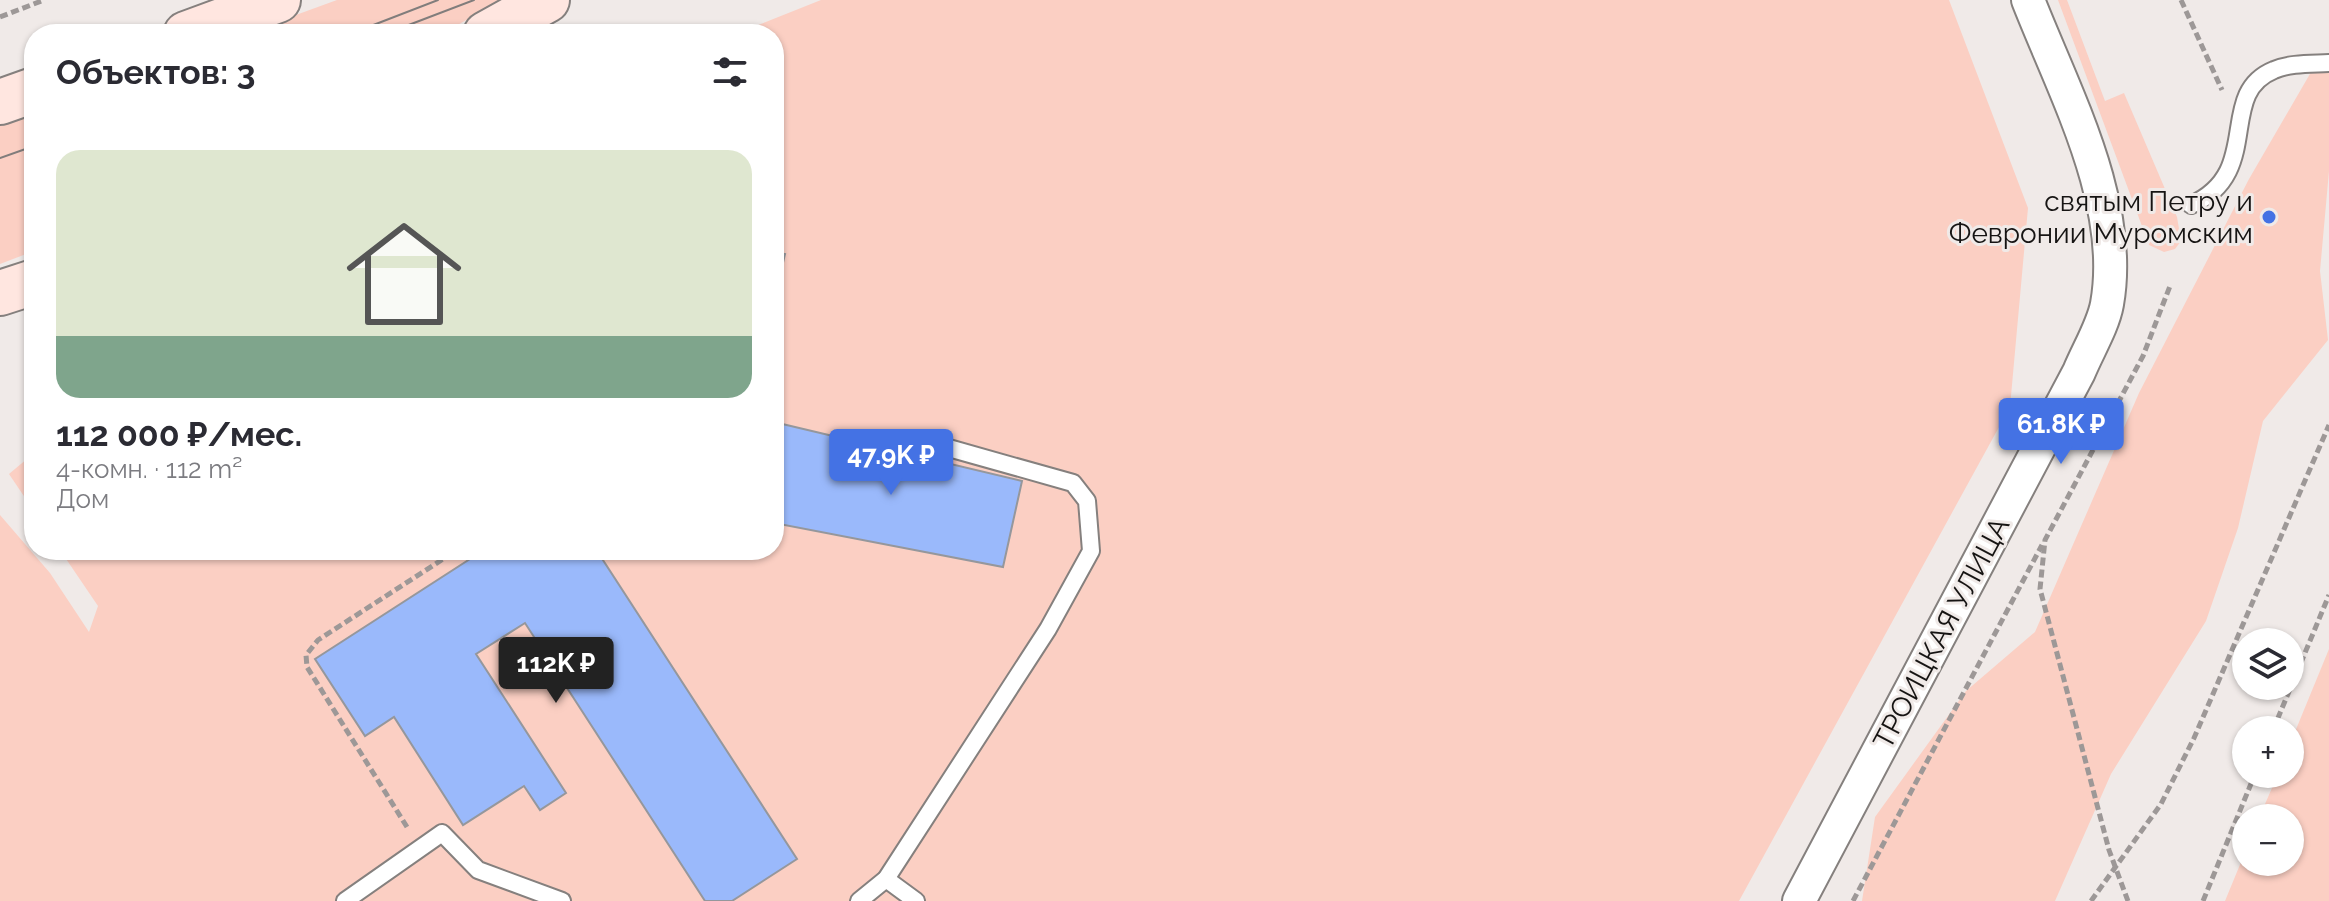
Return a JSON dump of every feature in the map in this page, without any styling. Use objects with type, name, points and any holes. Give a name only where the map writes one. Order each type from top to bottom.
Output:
[{"type":"main road","points":[[213,24],[278,0]]},
{"type":"main road","points":[[504,24],[547,0]]},
{"type":"main road","points":[[0,102],[24,94]]},
{"type":"main road","points":[[0,293],[24,285]]},
{"type":"street","name":"ТРОИЦКАЯ УЛИЦА","points":[[1799,901],[2079,372],[2107,307],[2112,251],[2101,192],[2028,0]]},
{"type":"lane","points":[[2191,205],[2216,191],[2226,180],[2249,91],[2260,78],[2279,68],[2329,63]]},
{"type":"lane","points":[[859,901],[886,879],[1048,629],[1091,551],[1087,501],[1073,483],[938,445]]},
{"type":"lane","points":[[345,901],[442,833],[478,870],[562,901]]},
{"type":"lane","points":[[886,879],[916,901]]},
{"type":"path","points":[[0,17],[44,0]]},
{"type":"path","points":[[2181,0],[2215,76],[2240,122]]},
{"type":"path","points":[[1853,901],[2143,356],[2170,286]]},
{"type":"path","points":[[2091,901],[2161,804],[2194,738],[2329,425]]},
{"type":"path","points":[[2045,540],[2040,589],[2114,866],[2128,901]]},
{"type":"path","points":[[420,848],[307,667],[306,655],[318,640],[442,560]]},
{"type":"path","points":[[2279,716],[2329,595]]},
{"type":"path","points":[[2203,901],[2249,788]]},
{"type":"shaded area","points":[[337,0],[501,0],[459,24],[271,24]]},
{"type":"shaded area","points":[[821,0],[1949,0],[2028,208],[2010,407],[1739,901],[0,901],[0,515],[24,543],[24,560],[39,560],[89,632],[98,606],[67,560],[784,560],[784,24],[761,24]]},
{"type":"shaded area","points":[[2058,0],[2067,0],[2105,101],[2124,93],[2177,217],[2181,241],[2175,249],[2164,252],[2149,245]]},
{"type":"shaded area","points":[[2314,67],[2329,70],[2329,171],[2320,271],[2328,340],[2263,421],[2238,528],[2206,621],[2111,774],[2055,901],[1862,901],[1875,817],[1966,691],[2035,632],[2139,393],[2249,179]]},
{"type":"shaded area","points":[[24,115],[24,255],[0,264],[0,123]]},
{"type":"shaded area","points":[[24,461],[24,496],[9,474]]},
{"type":"shaded area","points":[[2329,649],[2329,901],[2225,901],[2235,876],[2304,876],[2304,804],[2265,804],[2272,788],[2304,788],[2304,716],[2301,716]]},
{"type":"building","points":[[784,424],[1022,481],[1003,567],[784,525]]},
{"type":"building","points":[[468,560],[603,560],[797,859],[732,901],[705,901],[525,623],[476,654],[566,793],[540,810],[524,786],[463,825],[394,717],[365,736],[315,659]]},
{"type":"tram line","points":[[376,24],[438,0]]},
{"type":"tram line","points":[[411,24],[474,0]]},
{"type":"tram line","points":[[0,158],[24,150]]},
{"type":"place","name":"святым Петру и Февронии Муромским","points":[[2269,217]]}]
